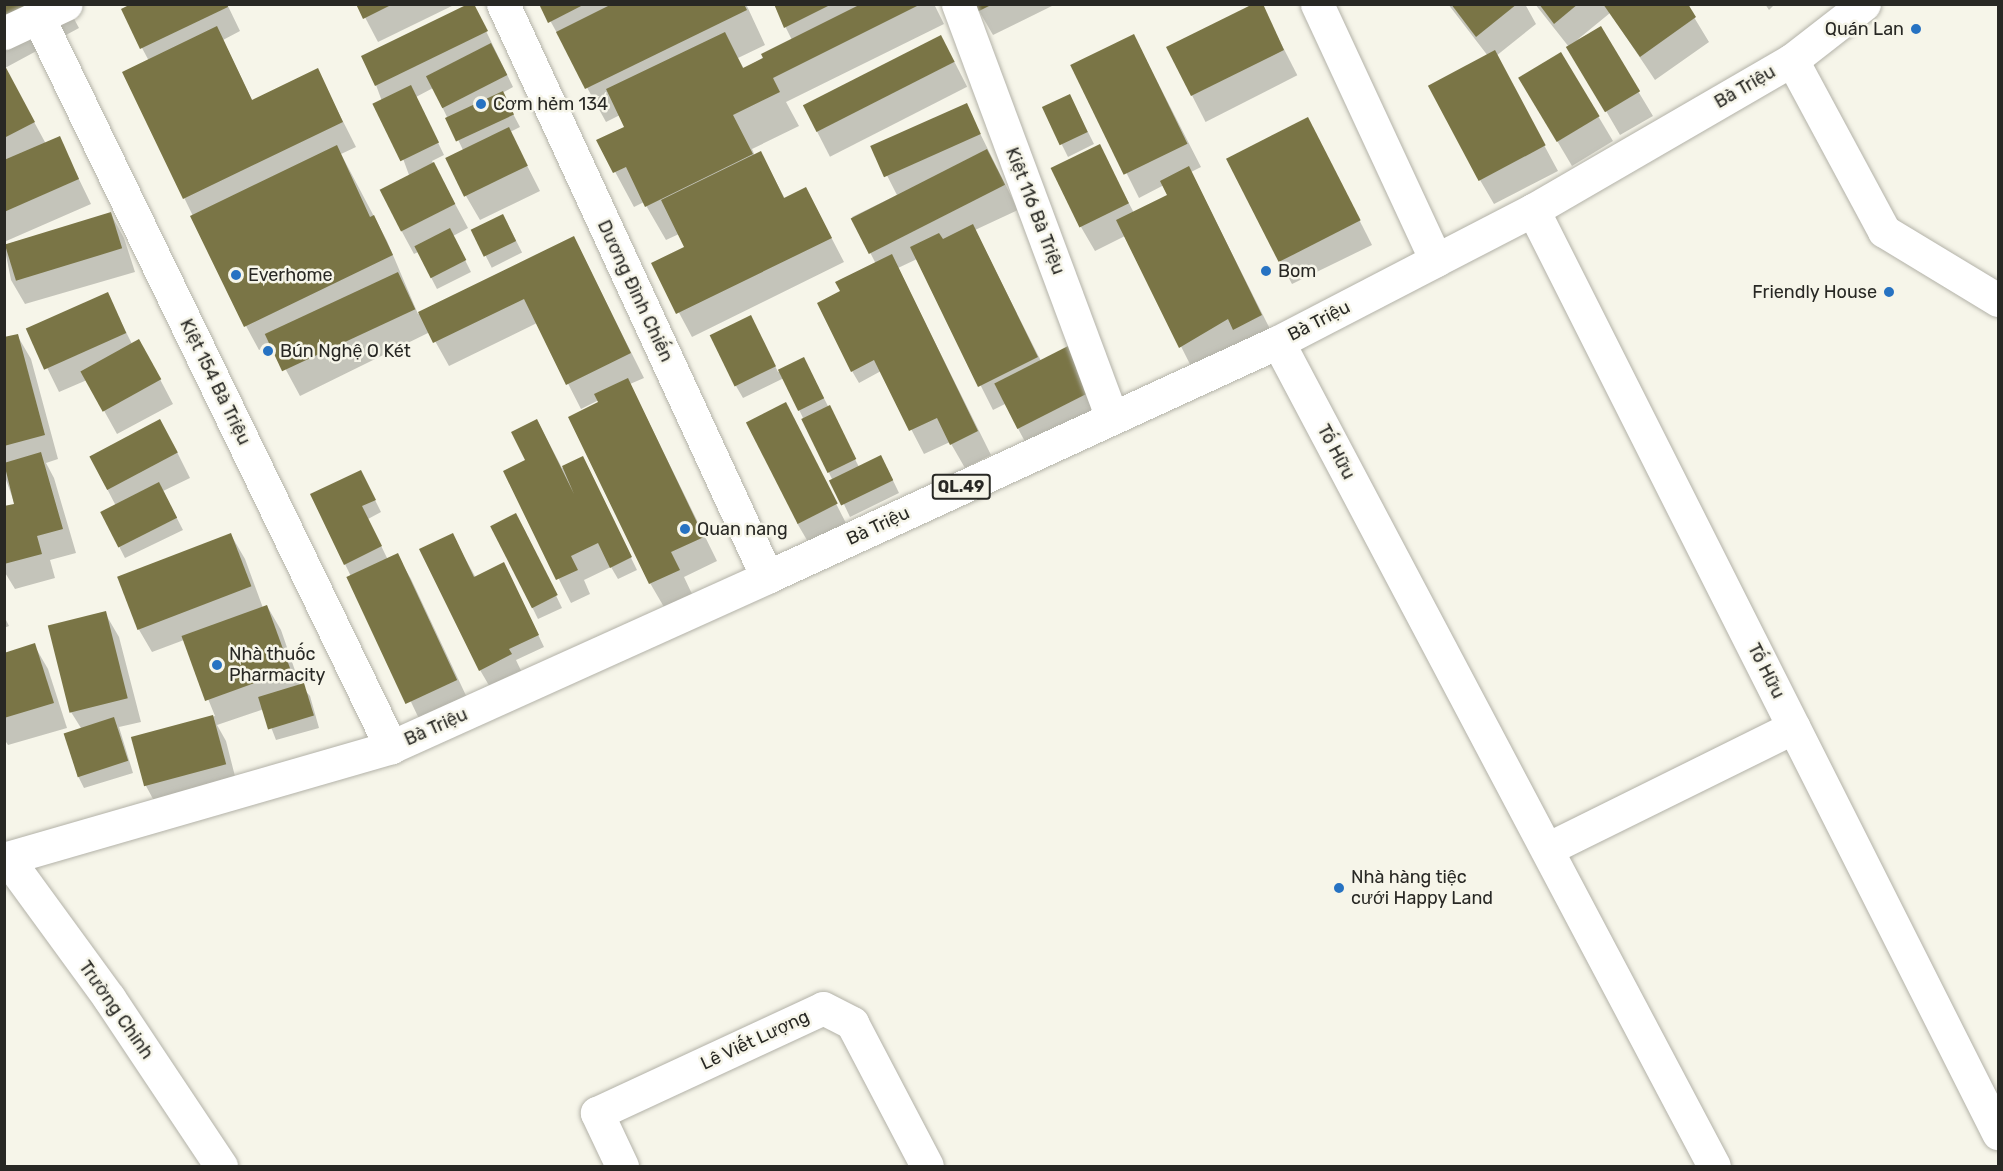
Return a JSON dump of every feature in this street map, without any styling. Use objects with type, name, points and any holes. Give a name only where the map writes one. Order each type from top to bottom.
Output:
[{"type":"main road","name":"Dương Đình Chiến","points":[[503,4],[767,577]]},
{"type":"main road","name":"Kiệt 116 Bà Triệu","points":[[958,4],[1112,417]]},
{"type":"main road","points":[[1317,4],[1436,260]]},
{"type":"main road","name":"Bà Triệu","points":[[5,857],[391,747],[767,577],[1278,342],[1533,210],[1792,60],[1864,4]]},
{"type":"main road","points":[[4,33],[52,11]]},
{"type":"main road","name":"Kiệt 154 Bà Triệu","points":[[52,11],[391,747]]},
{"type":"main road","points":[[1792,60],[1884,231],[1998,300]]},
{"type":"main road","name":"Tố Hữu","points":[[1533,210],[1998,1133]]},
{"type":"main road","name":"Tố Hữu","points":[[1278,342],[1714,1167]]},
{"type":"main road","points":[[1547,849],[1794,727]]},
{"type":"main road","name":"Trường Chinh","points":[[5,857],[109,998],[221,1167]]},
{"type":"main road","name":"Lê Viết Lượng","points":[[622,1167],[597,1113],[823,1008],[852,1023],[927,1167]]},
{"type":"building","points":[[4,4],[40,4],[4,23]]},
{"type":"building","points":[[131,4],[227,4],[228,7],[140,49],[121,9]]},
{"type":"building","points":[[356,4],[393,4],[363,19]]},
{"type":"building","points":[[468,4],[474,4],[488,31],[375,86],[361,56]]},
{"type":"building","points":[[539,4],[585,4],[548,23]]},
{"type":"building","points":[[612,4],[744,4],[747,10],[585,89],[556,32]]},
{"type":"building","points":[[774,4],[832,4],[784,28]]},
{"type":"building","points":[[861,4],[921,4],[773,78],[780,92],[733,115],[753,154],[645,207],[626,167],[613,173],[596,140],[624,127],[606,89],[725,32],[743,68],[763,58],[761,54]]},
{"type":"building","points":[[974,4],[993,4],[977,12]]},
{"type":"building","points":[[1253,4],[1263,4],[1284,50],[1191,96],[1166,47]]},
{"type":"building","points":[[1451,4],[1517,4],[1476,37]]},
{"type":"building","points":[[1539,4],[1578,4],[1554,24]]},
{"type":"building","points":[[1603,4],[1688,4],[1696,17],[1640,57]]},
{"type":"building","points":[[217,26],[252,100],[318,68],[343,122],[183,199],[122,72]]},
{"type":"building","points":[[1601,26],[1640,91],[1605,112],[1566,47]]},
{"type":"building","points":[[1134,34],[1187,144],[1124,175],[1070,65]]},
{"type":"building","points":[[941,35],[955,62],[817,132],[803,105]]},
{"type":"building","points":[[491,43],[507,75],[442,108],[426,76]]},
{"type":"building","points":[[1495,50],[1546,145],[1479,181],[1428,86]]},
{"type":"building","points":[[1561,52],[1600,116],[1557,142],[1518,78]]},
{"type":"building","points":[[4,64],[35,122],[4,138]]},
{"type":"building","points":[[411,85],[439,143],[400,161],[372,104]]},
{"type":"building","points":[[503,91],[514,115],[456,142],[445,118]]},
{"type":"building","points":[[1070,94],[1088,132],[1060,145],[1042,107]]},
{"type":"building","points":[[967,103],[981,134],[884,177],[870,146]]},
{"type":"building","points":[[1308,117],[1361,220],[1279,262],[1226,159]]},
{"type":"building","points":[[509,127],[528,166],[464,197],[445,158]]},
{"type":"building","points":[[60,136],[79,179],[4,212],[4,160]]},
{"type":"building","points":[[1100,144],[1129,203],[1079,227],[1051,168]]},
{"type":"building","points":[[337,145],[370,217],[374,215],[393,255],[244,327],[190,216]]},
{"type":"building","points":[[987,149],[1005,185],[869,254],[851,218]]},
{"type":"building","points":[[761,151],[784,198],[806,187],[832,238],[676,314],[651,263],[684,247],[661,200]]},
{"type":"building","points":[[434,162],[455,204],[401,232],[380,190]]},
{"type":"building","points":[[1189,166],[1262,315],[1233,330],[1228,319],[1179,348],[1116,220],[1167,195],[1160,181]]},
{"type":"building","points":[[111,212],[122,248],[16,281],[5,244]]},
{"type":"building","points":[[503,214],[516,241],[484,257],[471,230]]},
{"type":"building","points":[[973,224],[1038,357],[978,387],[910,247],[939,233],[943,239]]},
{"type":"building","points":[[450,228],[466,260],[431,278],[414,246]]},
{"type":"building","points":[[574,236],[631,353],[566,385],[524,299],[433,343],[418,312]]},
{"type":"building","points":[[892,254],[978,431],[950,445],[937,418],[909,431],[874,360],[851,372],[817,303],[840,291],[835,282]]},
{"type":"building","points":[[398,272],[415,309],[282,371],[265,334]]},
{"type":"building","points":[[108,292],[126,333],[44,370],[26,329]]},
{"type":"building","points":[[751,315],[776,366],[735,386],[710,335]]},
{"type":"building","points":[[18,334],[45,435],[4,446],[4,337]]},
{"type":"building","points":[[139,339],[161,379],[103,412],[80,371]]},
{"type":"building","points":[[1070,345],[1093,390],[1017,429],[994,384]]},
{"type":"building","points":[[804,357],[824,398],[798,411],[778,370]]},
{"type":"building","points":[[628,378],[704,537],[671,552],[680,570],[649,584],[568,417],[598,402],[594,394]]},
{"type":"building","points":[[786,402],[838,504],[798,524],[746,422]]},
{"type":"building","points":[[830,405],[856,459],[828,473],[801,419]]},
{"type":"building","points":[[160,419],[178,453],[107,490],[89,457]]},
{"type":"building","points":[[537,419],[574,494],[562,466],[583,456],[632,557],[610,568],[598,543],[571,556],[578,570],[556,580],[503,471],[525,460],[511,432]]},
{"type":"building","points":[[41,452],[63,529],[37,536],[42,554],[4,564],[4,506],[14,504],[4,463]]},
{"type":"building","points":[[881,455],[893,480],[841,506],[829,480]]},
{"type":"building","points":[[361,470],[376,500],[362,506],[382,546],[344,565],[310,494]]},
{"type":"building","points":[[159,482],[177,518],[118,548],[100,512]]},
{"type":"building","points":[[516,513],[558,595],[532,608],[490,526]]},
{"type":"building","points":[[231,533],[251,586],[138,630],[117,577]]},
{"type":"building","points":[[453,533],[474,577],[504,562],[539,635],[509,649],[512,654],[479,671],[419,549]]},
{"type":"building","points":[[398,553],[457,680],[406,704],[346,577]]},
{"type":"building","points":[[267,605],[291,670],[205,701],[181,636]]},
{"type":"building","points":[[106,611],[128,698],[70,713],[48,626]]},
{"type":"building","points":[[35,643],[54,703],[4,718],[4,653]]},
{"type":"building","points":[[304,683],[314,716],[268,730],[258,697]]},
{"type":"building","points":[[213,715],[226,764],[144,786],[131,737]]},
{"type":"building","points":[[114,717],[128,761],[78,777],[64,733]]},
{"type":"place","name":"Quán Lan","points":[[1916,29]]},
{"type":"place","name":"Cơm hẻm 134","points":[[481,104]]},
{"type":"place","name":"Bom","points":[[1266,271]]},
{"type":"place","name":"Everhome","points":[[236,275]]},
{"type":"place","name":"Friendly House","points":[[1889,292]]},
{"type":"place","name":"Bún Nghệ O Két","points":[[268,351]]},
{"type":"place","name":"Quan nang","points":[[685,529]]},
{"type":"place","name":"Nhà thuốc Pharmacity","points":[[217,665]]},
{"type":"place","name":"Nhà hàng tiệc cưới Happy Land","points":[[1339,888]]}]
